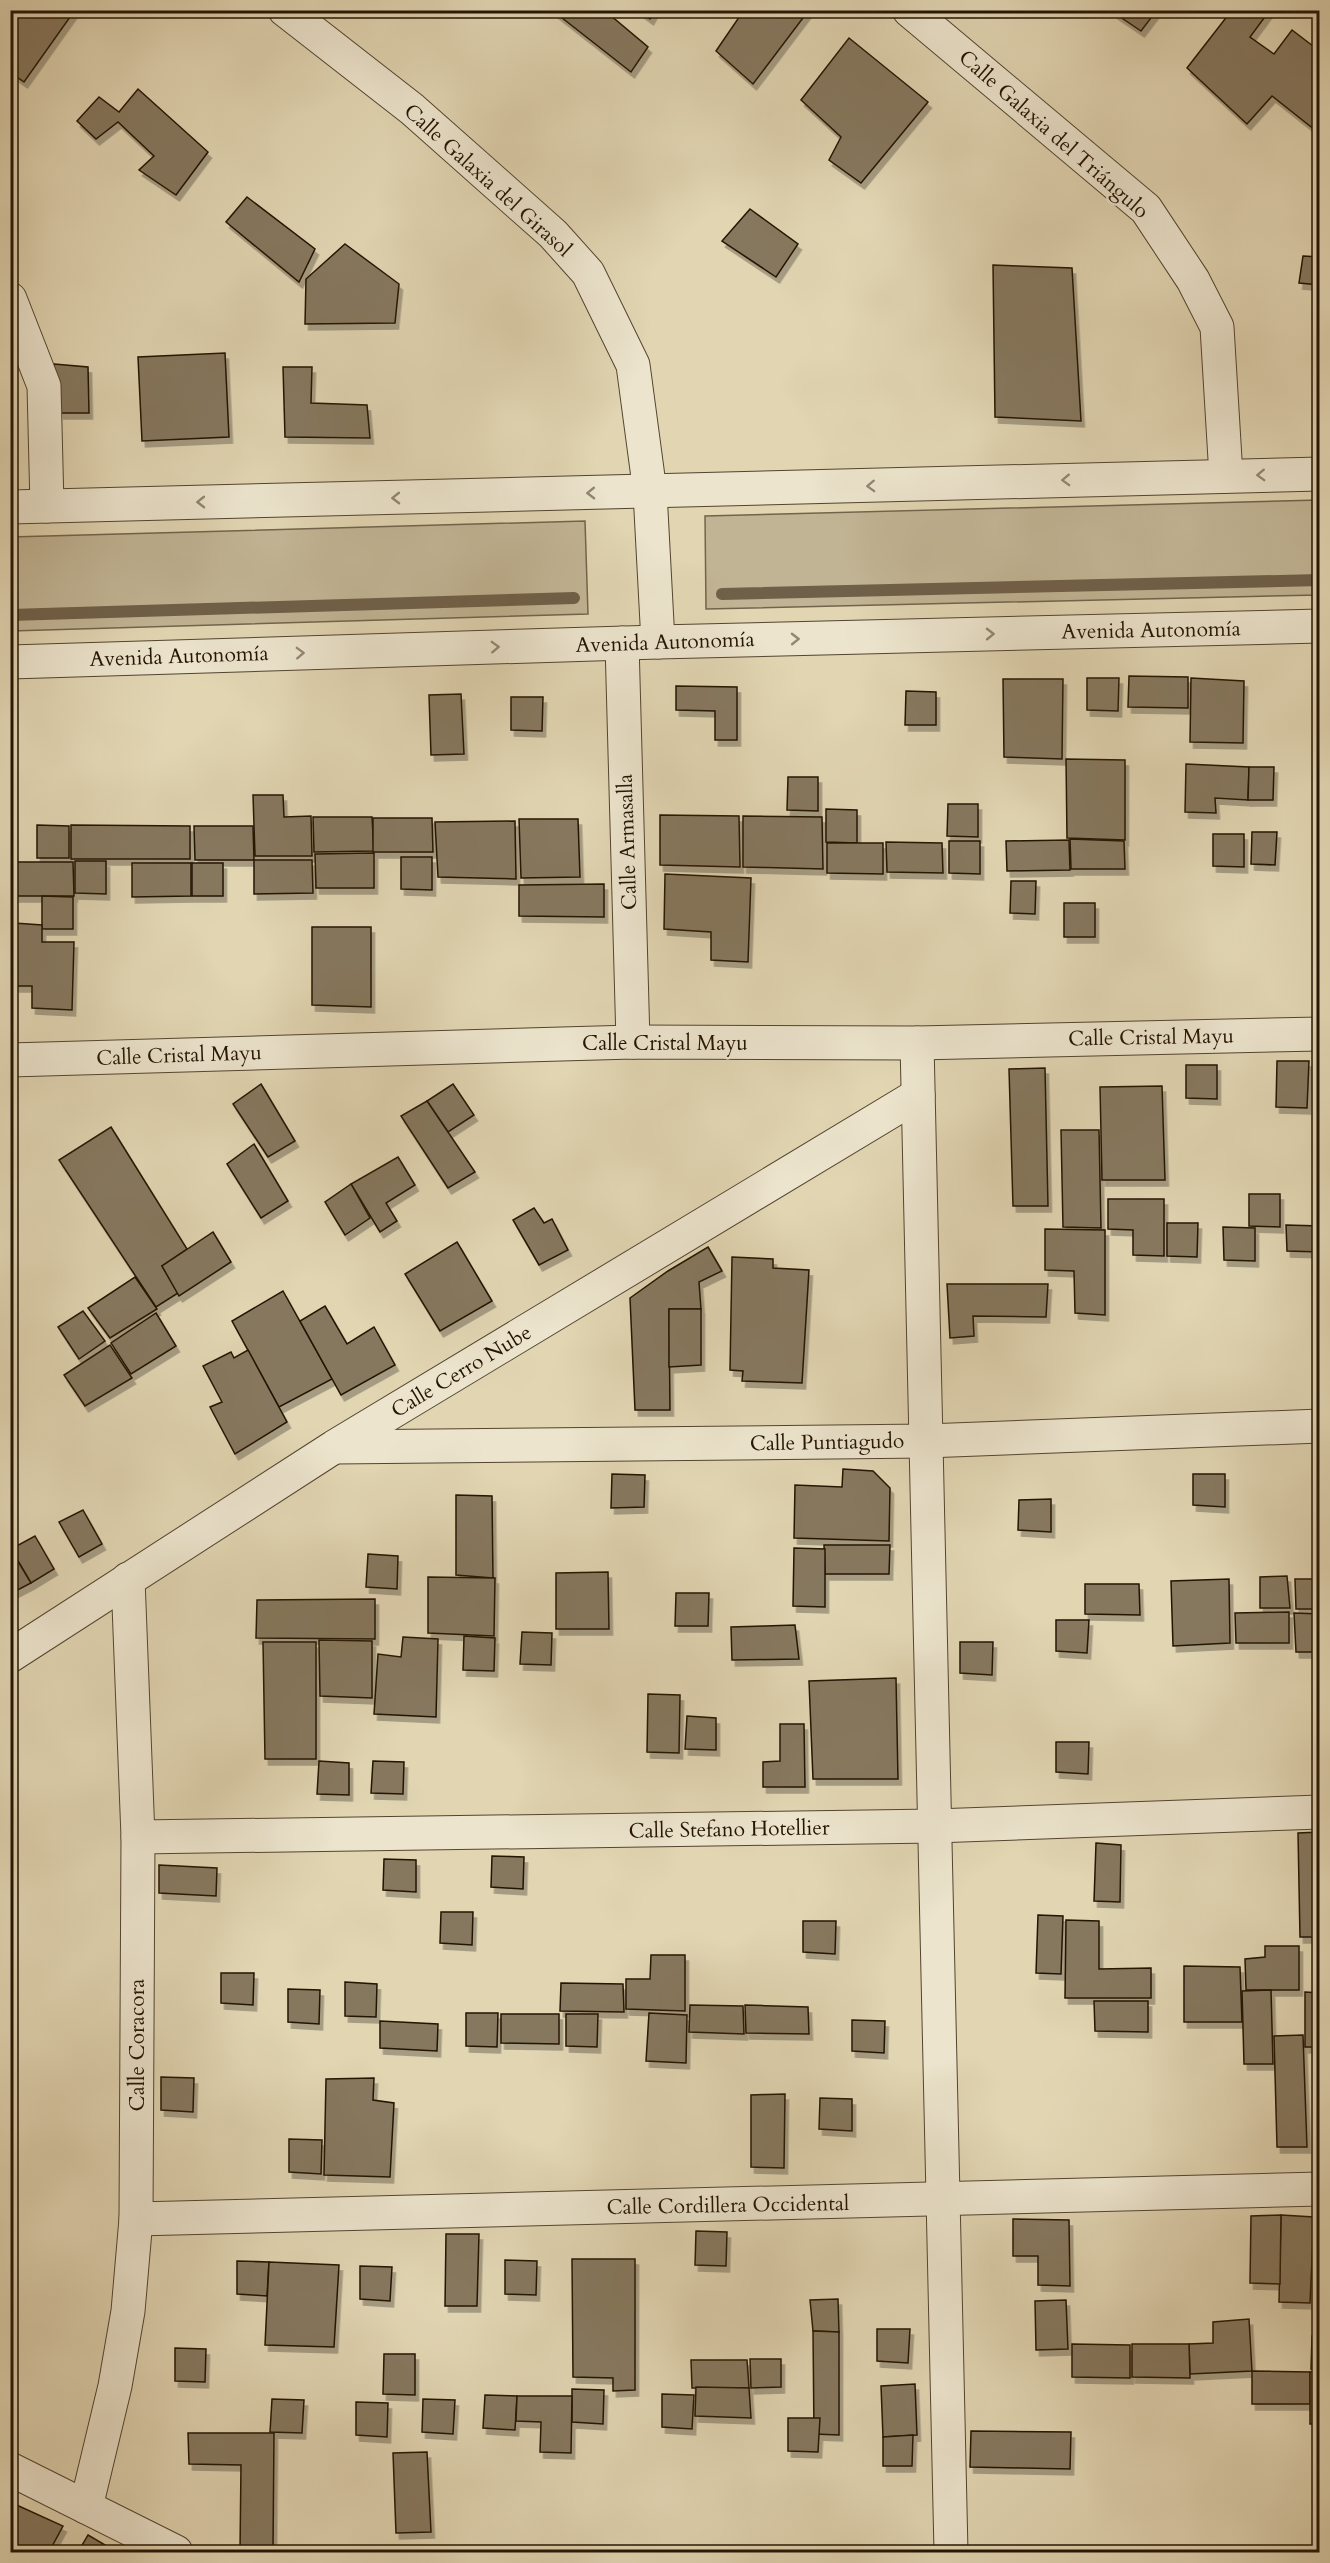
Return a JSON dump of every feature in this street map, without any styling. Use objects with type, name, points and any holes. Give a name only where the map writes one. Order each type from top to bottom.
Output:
[{"type":"street","name":"Calle Galaxia del Girasol","points":[[285,10],[412,109],[553,234],[588,273],[633,365],[650,492],[658,642]]},
{"type":"street","name":"Calle Galaxia del Triángulo","points":[[922,15],[1146,209],[1193,280],[1217,327],[1226,476]]},
{"type":"street","points":[[10,298],[44,386],[46,506]]},
{"type":"street","points":[[10,507],[1320,474]]},
{"type":"street","name":"Avenida Autonomía","points":[[10,662],[658,642],[1320,626]]},
{"type":"street","name":"Calle Armasalla","points":[[622,643],[633,1042]]},
{"type":"street","name":"Calle Cristal Mayu","points":[[10,1060],[633,1042],[917,1043],[1320,1034]]},
{"type":"street","points":[[917,1043],[951,2553]]},
{"type":"street","name":"Calle Cerro Nube","points":[[10,1656],[334,1447],[918,1095]]},
{"type":"street","name":"Calle Puntiagudo","points":[[334,1447],[926,1441],[1320,1426]]},
{"type":"street","name":"Calle Coracora","points":[[86,2507],[115,2386],[128,2311],[136,2219],[138,1837],[128,1579]]},
{"type":"street","name":"Calle Stefano Hotellier","points":[[138,1837],[935,1826],[1320,1812]]},
{"type":"street","name":"Calle Cordillera Occidental","points":[[136,2219],[1320,2189]]},
{"type":"street","points":[[10,2469],[176,2553]]},
{"type":"shaded area","points":[[1319,500],[1319,595],[706,609],[705,516]]},
{"type":"shaded area","points":[[585,521],[588,614],[11,631],[11,537]]},
{"type":"building","points":[[13,10],[75,10],[24,82],[10,72],[10,14]]},
{"type":"building","points":[[552,10],[604,10],[648,47],[631,72]]},
{"type":"building","points":[[638,10],[655,10],[650,19]]},
{"type":"building","points":[[744,10],[809,10],[753,84],[716,51]]},
{"type":"building","points":[[1110,10],[1157,10],[1141,31]]},
{"type":"building","points":[[1232,10],[1270,10],[1250,37],[1274,54],[1292,30],[1313,46],[1320,39],[1320,134],[1272,96],[1247,124],[1187,68]]},
{"type":"building","points":[[849,38],[928,102],[861,183],[829,160],[841,137],[801,100]]},
{"type":"building","points":[[138,89],[208,152],[176,195],[139,170],[154,156],[118,122],[96,139],[77,121],[99,97],[119,112]]},
{"type":"building","points":[[247,197],[315,249],[299,282],[226,222]]},
{"type":"building","points":[[750,209],[798,244],[776,277],[722,241]]},
{"type":"building","points":[[345,244],[399,284],[395,323],[305,324],[306,279]]},
{"type":"building","points":[[1303,256],[1320,257],[1320,285],[1299,283]]},
{"type":"building","points":[[993,265],[1072,268],[1081,421],[995,417]]},
{"type":"building","points":[[225,353],[229,437],[142,441],[138,357]]},
{"type":"building","points":[[54,364],[88,367],[89,413],[60,413]]},
{"type":"building","points":[[283,367],[312,367],[311,403],[367,405],[370,438],[285,437]]},
{"type":"building","points":[[1129,676],[1188,677],[1188,708],[1128,707]]},
{"type":"building","points":[[1087,678],[1119,678],[1118,711],[1087,710]]},
{"type":"building","points":[[1191,678],[1244,681],[1243,743],[1190,742]]},
{"type":"building","points":[[1003,679],[1063,679],[1062,759],[1004,757]]},
{"type":"building","points":[[676,686],[737,687],[737,740],[715,740],[715,711],[676,710]]},
{"type":"building","points":[[906,691],[936,692],[936,725],[905,725]]},
{"type":"building","points":[[461,694],[464,754],[431,755],[429,695]]},
{"type":"building","points":[[511,697],[543,697],[542,731],[511,730]]},
{"type":"building","points":[[1066,759],[1125,760],[1125,840],[1067,838]]},
{"type":"building","points":[[1186,764],[1249,767],[1248,800],[1215,798],[1216,813],[1185,812]]},
{"type":"building","points":[[1249,767],[1274,767],[1273,800],[1248,800]]},
{"type":"building","points":[[788,777],[818,777],[818,811],[787,810]]},
{"type":"building","points":[[253,795],[283,795],[284,817],[311,816],[312,856],[255,856]]},
{"type":"building","points":[[948,804],[978,804],[978,837],[947,836]]},
{"type":"building","points":[[826,809],[857,810],[857,843],[826,842]]},
{"type":"building","points":[[660,815],[739,816],[740,867],[660,865]]},
{"type":"building","points":[[743,816],[822,817],[823,869],[743,867]]},
{"type":"building","points":[[313,817],[372,817],[374,851],[314,852]]},
{"type":"building","points":[[373,818],[432,818],[433,852],[373,852]]},
{"type":"building","points":[[519,819],[578,819],[580,877],[521,878]]},
{"type":"building","points":[[515,821],[516,879],[438,877],[435,822]]},
{"type":"building","points":[[37,825],[69,826],[69,858],[37,858]]},
{"type":"building","points":[[71,825],[190,826],[190,859],[71,859]]},
{"type":"building","points":[[194,826],[253,826],[254,860],[195,860]]},
{"type":"building","points":[[1252,832],[1277,832],[1275,865],[1251,864]]},
{"type":"building","points":[[1213,834],[1244,834],[1244,867],[1213,866]]},
{"type":"building","points":[[1070,839],[1124,841],[1125,869],[1071,869]]},
{"type":"building","points":[[1069,840],[1070,870],[1007,871],[1006,841]]},
{"type":"building","points":[[949,841],[980,841],[980,874],[949,873]]},
{"type":"building","points":[[886,842],[942,843],[943,873],[887,872]]},
{"type":"building","points":[[827,843],[883,843],[883,874],[827,873]]},
{"type":"building","points":[[374,853],[374,888],[316,888],[315,854]]},
{"type":"building","points":[[401,857],[432,857],[432,890],[401,889]]},
{"type":"building","points":[[254,860],[312,860],[313,893],[254,894]]},
{"type":"building","points":[[75,861],[106,861],[106,894],[75,893]]},
{"type":"building","points":[[14,862],[73,862],[74,896],[15,896]]},
{"type":"building","points":[[132,863],[191,863],[191,896],[132,897]]},
{"type":"building","points":[[192,863],[223,863],[223,896],[192,896]]},
{"type":"building","points":[[665,874],[751,878],[748,962],[711,960],[711,932],[664,929]]},
{"type":"building","points":[[1011,881],[1036,881],[1035,914],[1010,913]]},
{"type":"building","points":[[604,884],[604,917],[519,916],[519,885]]},
{"type":"building","points":[[42,896],[73,897],[73,929],[42,929]]},
{"type":"building","points":[[1064,903],[1095,903],[1095,937],[1064,937]]},
{"type":"building","points":[[14,923],[42,925],[42,942],[74,942],[72,1010],[32,1008],[32,986],[13,986]]},
{"type":"building","points":[[312,927],[371,927],[371,1007],[312,1005]]},
{"type":"building","points":[[1277,1061],[1309,1061],[1307,1108],[1276,1107]]},
{"type":"building","points":[[1186,1065],[1217,1065],[1217,1099],[1186,1098]]},
{"type":"building","points":[[1045,1068],[1048,1206],[1013,1206],[1009,1069]]},
{"type":"building","points":[[261,1084],[295,1141],[268,1157],[233,1104]]},
{"type":"building","points":[[453,1084],[474,1115],[448,1132],[427,1101]]},
{"type":"building","points":[[1162,1086],[1165,1180],[1102,1180],[1100,1087]]},
{"type":"building","points":[[427,1101],[475,1172],[448,1188],[401,1116]]},
{"type":"building","points":[[111,1127],[187,1249],[162,1266],[178,1293],[156,1307],[59,1160]]},
{"type":"building","points":[[1061,1130],[1099,1130],[1101,1228],[1063,1227]]},
{"type":"building","points":[[254,1144],[288,1201],[261,1218],[227,1164]]},
{"type":"building","points":[[398,1157],[415,1185],[386,1203],[397,1221],[380,1232],[351,1184]]},
{"type":"building","points":[[351,1184],[370,1218],[345,1235],[325,1202]]},
{"type":"building","points":[[1249,1194],[1280,1194],[1280,1227],[1249,1226]]},
{"type":"building","points":[[1108,1199],[1164,1199],[1164,1256],[1133,1255],[1133,1230],[1108,1229]]},
{"type":"building","points":[[534,1208],[544,1223],[552,1219],[568,1250],[539,1265],[513,1220]]},
{"type":"building","points":[[1167,1223],[1198,1223],[1197,1257],[1167,1256]]},
{"type":"building","points":[[1286,1225],[1320,1226],[1320,1252],[1287,1251]]},
{"type":"building","points":[[1223,1227],[1255,1228],[1255,1261],[1224,1260]]},
{"type":"building","points":[[1045,1229],[1105,1230],[1105,1315],[1075,1313],[1074,1271],[1045,1270]]},
{"type":"building","points":[[213,1232],[231,1262],[179,1296],[162,1266]]},
{"type":"building","points":[[457,1242],[492,1301],[440,1331],[405,1274]]},
{"type":"building","points":[[708,1247],[722,1271],[699,1282],[701,1309],[669,1309],[670,1410],[635,1410],[630,1298],[668,1271]]},
{"type":"building","points":[[732,1257],[773,1259],[773,1268],[809,1270],[802,1383],[742,1381],[743,1371],[730,1370]]},
{"type":"building","points":[[135,1277],[157,1309],[110,1338],[88,1308]]},
{"type":"building","points":[[947,1284],[1048,1284],[1046,1317],[973,1316],[974,1336],[950,1338]]},
{"type":"building","points":[[283,1291],[332,1379],[279,1407],[232,1321]]},
{"type":"building","points":[[325,1306],[347,1344],[374,1327],[395,1365],[341,1395],[300,1321]]},
{"type":"building","points":[[669,1309],[701,1309],[701,1365],[669,1367]]},
{"type":"building","points":[[83,1311],[105,1341],[79,1359],[58,1327]]},
{"type":"building","points":[[156,1313],[176,1346],[131,1374],[111,1343]]},
{"type":"building","points":[[110,1345],[132,1378],[85,1406],[64,1375]]},
{"type":"building","points":[[248,1350],[287,1422],[235,1454],[210,1407],[222,1402],[203,1366],[231,1352],[234,1358]]},
{"type":"building","points":[[843,1469],[873,1471],[890,1488],[889,1541],[794,1538],[795,1485],[842,1487]]},
{"type":"building","points":[[612,1474],[645,1475],[644,1507],[611,1508]]},
{"type":"building","points":[[1193,1474],[1225,1474],[1225,1507],[1193,1505]]},
{"type":"building","points":[[456,1495],[492,1496],[493,1578],[456,1575]]},
{"type":"building","points":[[1051,1499],[1051,1532],[1018,1530],[1019,1500]]},
{"type":"building","points":[[83,1510],[102,1544],[79,1557],[59,1522]]},
{"type":"building","points":[[35,1536],[54,1569],[31,1583],[11,1549]]},
{"type":"building","points":[[824,1545],[890,1545],[889,1574],[825,1574]]},
{"type":"building","points":[[10,1548],[31,1583],[10,1594]]},
{"type":"building","points":[[794,1548],[825,1549],[825,1607],[793,1606]]},
{"type":"building","points":[[368,1554],[398,1556],[397,1589],[366,1587]]},
{"type":"building","points":[[608,1572],[609,1629],[556,1629],[556,1573]]},
{"type":"building","points":[[1287,1576],[1290,1608],[1260,1608],[1260,1577]]},
{"type":"building","points":[[428,1577],[495,1578],[494,1636],[428,1633]]},
{"type":"building","points":[[1229,1579],[1230,1643],[1173,1646],[1171,1581]]},
{"type":"building","points":[[1295,1579],[1320,1579],[1320,1609],[1296,1609]]},
{"type":"building","points":[[1085,1584],[1139,1584],[1140,1615],[1085,1614]]},
{"type":"building","points":[[676,1593],[709,1593],[708,1626],[675,1626]]},
{"type":"building","points":[[375,1599],[375,1639],[256,1638],[257,1600]]},
{"type":"building","points":[[1289,1612],[1289,1643],[1236,1643],[1235,1613]]},
{"type":"building","points":[[1294,1613],[1320,1614],[1320,1674],[1319,1652],[1296,1652]]},
{"type":"building","points":[[1056,1620],[1089,1620],[1087,1653],[1056,1651]]},
{"type":"building","points":[[795,1625],[799,1659],[732,1660],[731,1627]]},
{"type":"building","points":[[522,1632],[552,1633],[551,1665],[520,1664]]},
{"type":"building","points":[[464,1636],[495,1638],[494,1671],[463,1670]]},
{"type":"building","points":[[403,1637],[438,1639],[436,1717],[374,1714],[378,1654],[401,1657]]},
{"type":"building","points":[[319,1640],[372,1641],[372,1698],[320,1696]]},
{"type":"building","points":[[263,1642],[316,1642],[316,1759],[265,1759]]},
{"type":"building","points":[[960,1642],[993,1642],[992,1675],[960,1673]]},
{"type":"building","points":[[896,1678],[898,1779],[813,1779],[809,1681]]},
{"type":"building","points":[[648,1694],[680,1695],[679,1753],[647,1752]]},
{"type":"building","points":[[687,1716],[716,1718],[716,1750],[685,1749]]},
{"type":"building","points":[[780,1724],[804,1724],[805,1787],[763,1787],[763,1762],[780,1761]]},
{"type":"building","points":[[1056,1742],[1089,1742],[1088,1774],[1056,1772]]},
{"type":"building","points":[[319,1761],[349,1763],[349,1795],[317,1794]]},
{"type":"building","points":[[373,1761],[404,1762],[403,1794],[371,1793]]},
{"type":"building","points":[[1320,1832],[1320,1937],[1300,1937],[1298,1833]]},
{"type":"building","points":[[1096,1843],[1121,1845],[1120,1902],[1094,1901]]},
{"type":"building","points":[[492,1856],[524,1857],[523,1889],[491,1887]]},
{"type":"building","points":[[384,1859],[416,1860],[416,1892],[383,1890]]},
{"type":"building","points":[[159,1865],[217,1868],[216,1896],[159,1893]]},
{"type":"building","points":[[441,1912],[473,1912],[472,1945],[440,1943]]},
{"type":"building","points":[[1038,1915],[1063,1916],[1061,1974],[1036,1973]]},
{"type":"building","points":[[1066,1920],[1099,1921],[1099,1969],[1151,1968],[1151,1998],[1065,1998]]},
{"type":"building","points":[[803,1921],[836,1921],[835,1954],[803,1952]]},
{"type":"building","points":[[1265,1946],[1299,1946],[1299,1990],[1246,1990],[1245,1959],[1265,1957]]},
{"type":"building","points":[[651,1955],[685,1955],[685,2011],[626,2009],[626,1979],[650,1979]]},
{"type":"building","points":[[1184,1966],[1240,1967],[1242,2022],[1184,2022]]},
{"type":"building","points":[[221,1973],[254,1973],[253,2005],[221,2003]]},
{"type":"building","points":[[345,1982],[377,1984],[376,2017],[345,2016]]},
{"type":"building","points":[[561,1983],[623,1984],[624,2012],[560,2011]]},
{"type":"building","points":[[288,1989],[320,1990],[319,2024],[288,2022]]},
{"type":"building","points":[[1271,1990],[1273,2064],[1244,2064],[1242,1991]]},
{"type":"building","points":[[1305,1992],[1320,1993],[1320,2047],[1305,2047]]},
{"type":"building","points":[[1094,2001],[1148,2001],[1148,2032],[1095,2031]]},
{"type":"building","points":[[690,2005],[743,2006],[744,2034],[689,2032]]},
{"type":"building","points":[[745,2005],[808,2007],[809,2034],[746,2033]]},
{"type":"building","points":[[466,2013],[498,2013],[497,2047],[466,2046]]},
{"type":"building","points":[[649,2013],[687,2015],[686,2063],[646,2061]]},
{"type":"building","points":[[501,2014],[559,2014],[559,2044],[501,2043]]},
{"type":"building","points":[[566,2014],[598,2014],[597,2047],[566,2046]]},
{"type":"building","points":[[852,2020],[885,2021],[884,2053],[852,2051]]},
{"type":"building","points":[[380,2021],[438,2024],[437,2051],[380,2048]]},
{"type":"building","points":[[1303,2035],[1307,2147],[1277,2147],[1274,2036]]},
{"type":"building","points":[[161,2077],[194,2078],[193,2112],[161,2110]]},
{"type":"building","points":[[374,2078],[373,2100],[394,2103],[390,2177],[324,2175],[326,2079]]},
{"type":"building","points":[[785,2094],[784,2168],[751,2167],[751,2095]]},
{"type":"building","points":[[820,2098],[852,2099],[852,2131],[819,2129]]},
{"type":"building","points":[[289,2139],[322,2140],[321,2174],[289,2172]]},
{"type":"building","points":[[1281,2215],[1314,2217],[1310,2303],[1279,2302]]},
{"type":"building","points":[[1281,2215],[1280,2284],[1250,2283],[1251,2216]]},
{"type":"building","points":[[1013,2219],[1069,2220],[1070,2286],[1038,2285],[1038,2256],[1013,2256]]},
{"type":"building","points":[[696,2231],[727,2232],[726,2266],[695,2265]]},
{"type":"building","points":[[446,2234],[479,2234],[477,2306],[445,2306]]},
{"type":"building","points":[[572,2259],[635,2259],[635,2390],[613,2391],[613,2378],[573,2377]]},
{"type":"building","points":[[505,2260],[537,2261],[536,2295],[505,2294]]},
{"type":"building","points":[[237,2261],[269,2262],[267,2296],[237,2294]]},
{"type":"building","points":[[269,2262],[339,2265],[334,2347],[265,2345]]},
{"type":"building","points":[[360,2266],[392,2267],[390,2301],[360,2299]]},
{"type":"building","points":[[838,2299],[839,2332],[813,2331],[810,2300]]},
{"type":"building","points":[[1066,2300],[1068,2349],[1036,2350],[1035,2301]]},
{"type":"building","points":[[1249,2319],[1252,2371],[1190,2374],[1189,2344],[1213,2343],[1213,2322]]},
{"type":"building","points":[[877,2329],[910,2329],[908,2363],[877,2361]]},
{"type":"building","points":[[813,2331],[839,2332],[839,2435],[814,2434]]},
{"type":"building","points":[[1312,2336],[1320,2336],[1320,2370],[1311,2369]]},
{"type":"building","points":[[1072,2344],[1130,2345],[1130,2378],[1072,2377]]},
{"type":"building","points":[[1132,2344],[1189,2344],[1190,2378],[1132,2377]]},
{"type":"building","points":[[175,2348],[206,2349],[205,2382],[175,2381]]},
{"type":"building","points":[[384,2354],[415,2354],[415,2395],[383,2394]]},
{"type":"building","points":[[750,2359],[781,2359],[781,2387],[751,2388]]},
{"type":"building","points":[[691,2360],[747,2360],[749,2388],[692,2388]]},
{"type":"building","points":[[1252,2371],[1310,2372],[1310,2404],[1252,2404]]},
{"type":"building","points":[[1310,2372],[1320,2372],[1320,2424],[1310,2424]]},
{"type":"building","points":[[915,2384],[917,2435],[883,2437],[881,2386]]},
{"type":"building","points":[[696,2387],[749,2388],[751,2418],[695,2416]]},
{"type":"building","points":[[572,2389],[604,2390],[603,2424],[572,2422]]},
{"type":"building","points":[[662,2394],[694,2395],[692,2429],[662,2427]]},
{"type":"building","points":[[485,2395],[517,2396],[515,2430],[483,2428]]},
{"type":"building","points":[[517,2396],[572,2396],[571,2453],[540,2452],[541,2422],[516,2421]]},
{"type":"building","points":[[272,2399],[304,2400],[302,2433],[270,2432]]},
{"type":"building","points":[[423,2399],[455,2400],[453,2434],[422,2432]]},
{"type":"building","points":[[356,2402],[388,2403],[387,2437],[356,2435]]},
{"type":"building","points":[[788,2418],[820,2418],[818,2452],[788,2451]]},
{"type":"building","points":[[971,2431],[1071,2432],[1070,2469],[970,2467]]},
{"type":"building","points":[[188,2433],[274,2433],[273,2551],[240,2551],[241,2465],[189,2464]]},
{"type":"building","points":[[1320,2433],[1320,2479],[1316,2479],[1315,2434]]},
{"type":"building","points":[[913,2435],[912,2466],[883,2466],[883,2437]]},
{"type":"building","points":[[427,2452],[431,2532],[396,2533],[393,2453]]},
{"type":"building","points":[[10,2502],[63,2526],[49,2552],[10,2552]]},
{"type":"building","points":[[88,2535],[117,2552],[78,2552]]},
{"type":"waterway","points":[[722,594],[1320,580]]},
{"type":"waterway","points":[[10,615],[574,598]]}]
